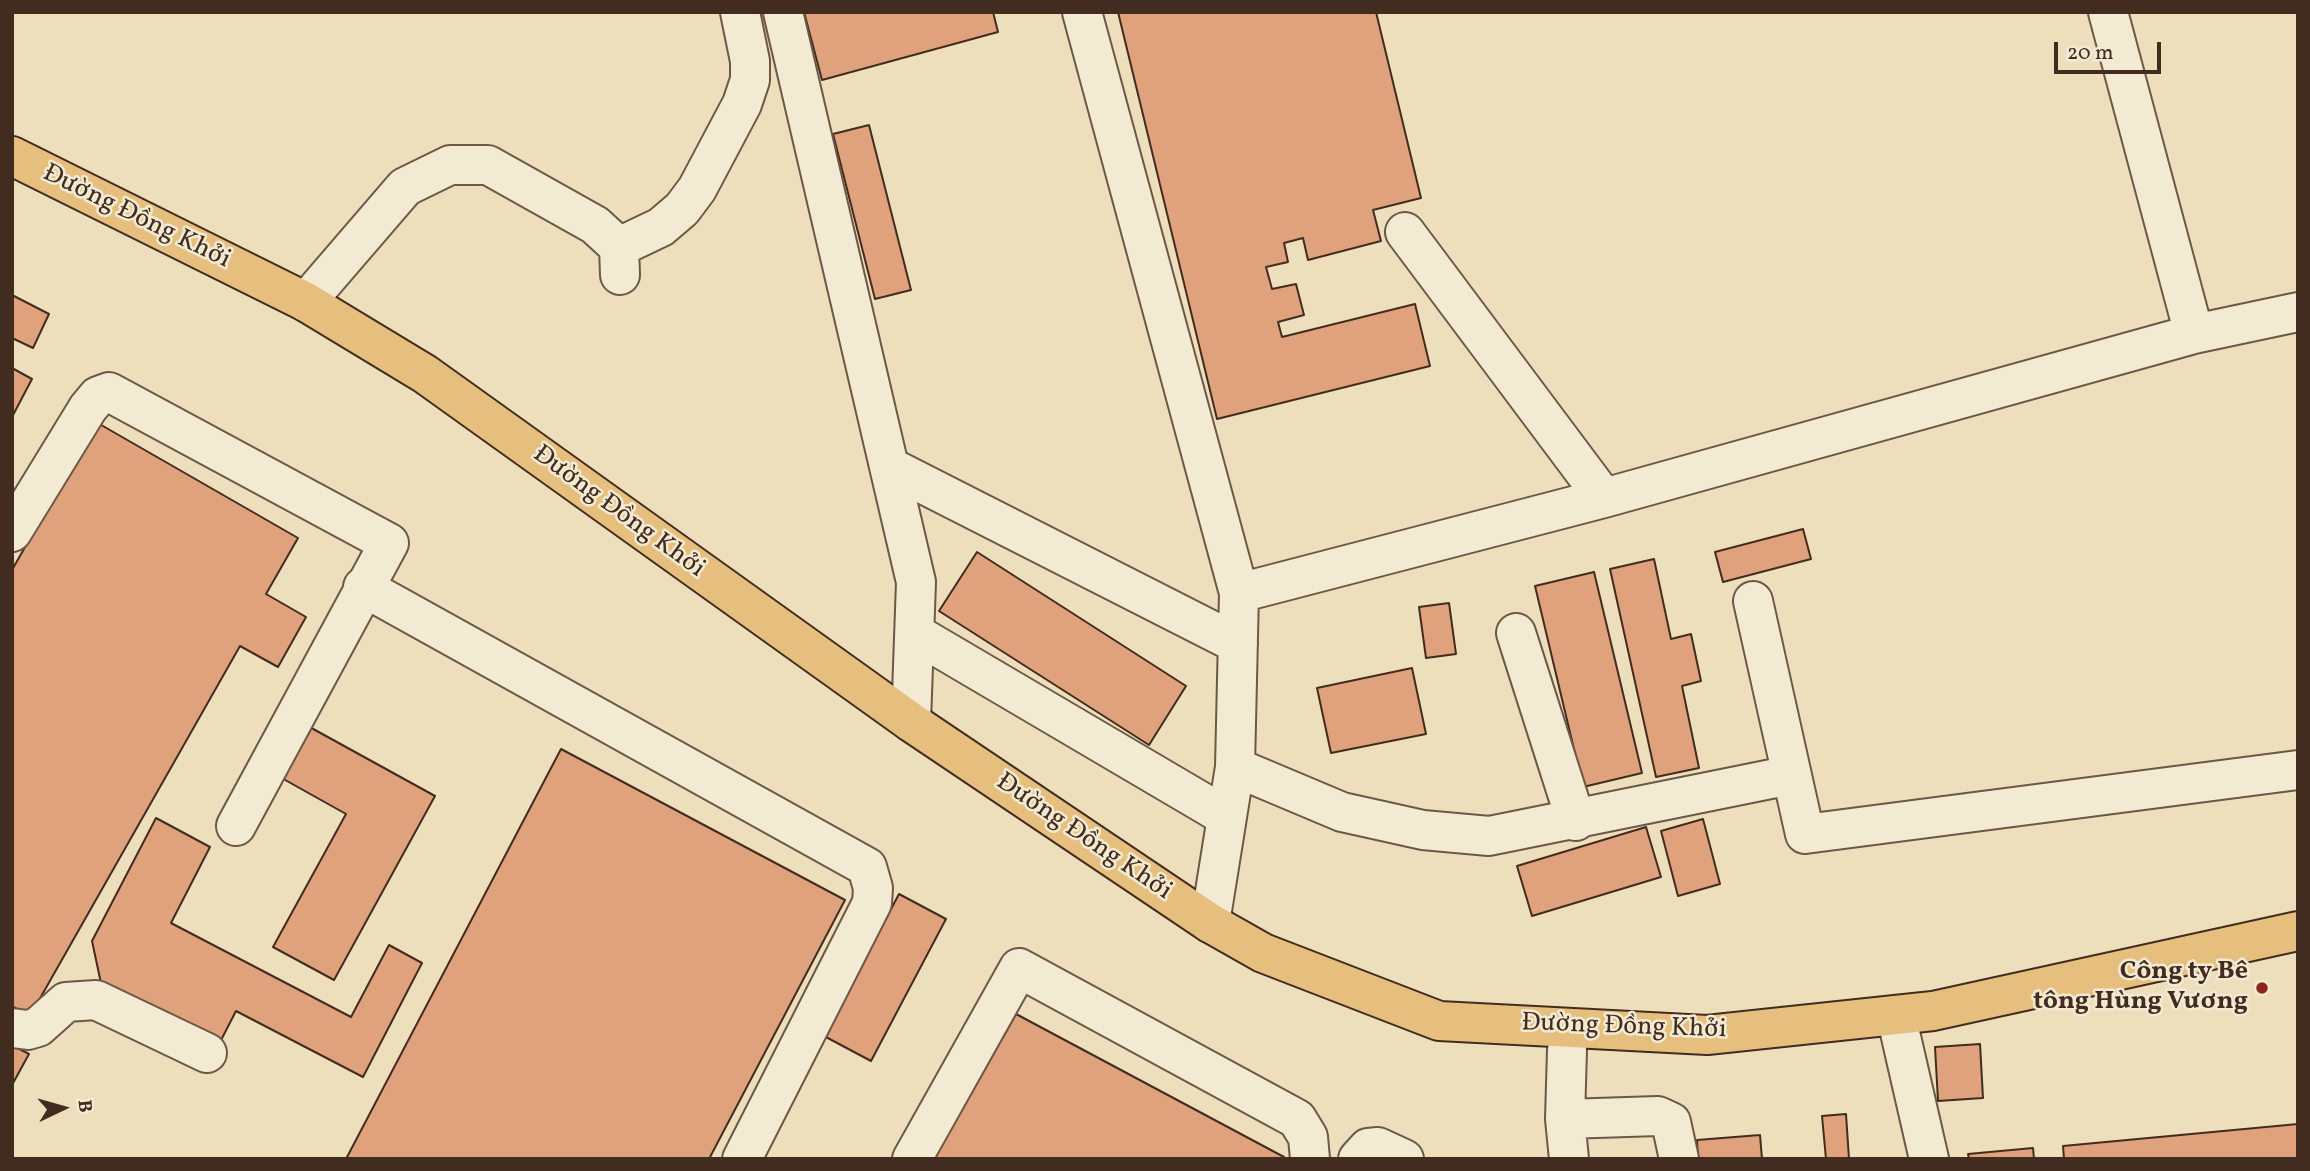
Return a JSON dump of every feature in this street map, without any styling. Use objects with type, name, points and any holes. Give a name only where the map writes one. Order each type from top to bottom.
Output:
[{"type":"main road","name":"Đường Đồng Khởi","points":[[12,156],[306,302],[425,374],[911,722],[1210,923],[1263,953],[1439,1021],[1707,1035],[1933,1011],[2298,931]]},
{"type":"lane","points":[[306,302],[405,187],[450,165],[488,165],[595,225],[620,261],[682,209],[697,189],[742,104],[750,80],[750,61],[740,12]]},
{"type":"lane","points":[[783,12],[916,582],[911,722]]},
{"type":"lane","points":[[1082,12],[1239,593],[1235,767],[1210,923]]},
{"type":"lane","points":[[2108,12],[2194,334]]},
{"type":"lane","points":[[1405,232],[1604,498]]},
{"type":"lane","points":[[1239,593],[1604,498],[2194,334],[2298,312]]},
{"type":"lane","points":[[12,532],[88,408],[98,396],[109,392],[389,543],[236,825]]},
{"type":"lane","points":[[890,467],[1238,644]]},
{"type":"lane","points":[[363,587],[867,867],[873,888],[872,903],[742,1159]]},
{"type":"lane","points":[[1753,601],[1805,834],[2298,770]]},
{"type":"lane","points":[[1516,633],[1576,821]]},
{"type":"lane","points":[[916,634],[1227,817]]},
{"type":"lane","points":[[1235,767],[1342,813],[1423,830],[1489,836],[1576,821],[1791,775]]},
{"type":"lane","points":[[912,1159],[1019,968],[1297,1119],[1308,1137],[1310,1159]]},
{"type":"lane","points":[[12,1028],[28,1030],[38,1027],[66,1002],[96,1000],[207,1053]]},
{"type":"lane","points":[[1896,1015],[1929,1159]]},
{"type":"lane","points":[[1567,1050],[1565,1119],[1569,1159]]},
{"type":"lane","points":[[1565,1119],[1658,1116],[1671,1122],[1679,1159]]},
{"type":"lane","points":[[1358,1159],[1368,1148],[1378,1147],[1404,1159]]},
{"type":"building","points":[[804,12],[993,12],[998,32],[822,80]]},
{"type":"building","points":[[1118,12],[1376,12],[1421,198],[1373,210],[1381,241],[1308,260],[1303,238],[1284,243],[1288,262],[1266,267],[1272,289],[1296,284],[1304,315],[1278,322],[1282,337],[1415,304],[1430,366],[1217,419]]},
{"type":"building","points":[[869,125],[911,290],[875,299],[833,134]]},
{"type":"building","points":[[12,295],[49,314],[33,348],[12,338]]},
{"type":"building","points":[[12,368],[32,379],[12,417]]},
{"type":"building","points":[[96,422],[298,538],[266,594],[306,617],[278,667],[240,646],[30,1016],[12,1006],[12,570]]},
{"type":"building","points":[[1803,529],[1811,559],[1723,582],[1715,552]]},
{"type":"building","points":[[977,552],[1186,686],[1149,745],[939,611]]},
{"type":"building","points":[[1654,559],[1671,639],[1691,634],[1701,681],[1682,686],[1699,768],[1656,777],[1610,569]]},
{"type":"building","points":[[1594,572],[1642,773],[1583,787],[1535,586]]},
{"type":"building","points":[[1449,603],[1456,654],[1426,658],[1419,607]]},
{"type":"building","points":[[1412,668],[1426,734],[1331,753],[1317,688]]},
{"type":"building","points":[[306,725],[435,796],[334,980],[273,947],[346,814],[278,776]]},
{"type":"building","points":[[561,749],[845,900],[709,1159],[346,1159]]},
{"type":"building","points":[[156,818],[210,847],[171,923],[351,1017],[389,945],[422,963],[363,1077],[236,1011],[217,1048],[102,988],[92,941]]},
{"type":"building","points":[[1703,819],[1720,884],[1678,896],[1661,831]]},
{"type":"building","points":[[1646,827],[1661,877],[1532,916],[1517,866]]},
{"type":"building","points":[[899,894],[946,919],[871,1061],[824,1036]]},
{"type":"building","points":[[1016,1014],[1284,1157],[1283,1159],[934,1159]]},
{"type":"building","points":[[1980,1044],[1983,1098],[1938,1101],[1935,1047]]},
{"type":"building","points":[[12,1045],[29,1054],[12,1085]]},
{"type":"building","points":[[1846,1114],[1849,1159],[1826,1159],[1822,1116]]},
{"type":"building","points":[[2298,1124],[2298,1159],[2064,1159],[2063,1146]]},
{"type":"building","points":[[1760,1135],[1762,1159],[1698,1159],[1697,1140]]},
{"type":"building","points":[[2033,1148],[2034,1159],[1969,1159],[1968,1154]]},
{"type":"place","name":"Công ty Bê tông Hùng Vương","points":[[2262,988]]}]
